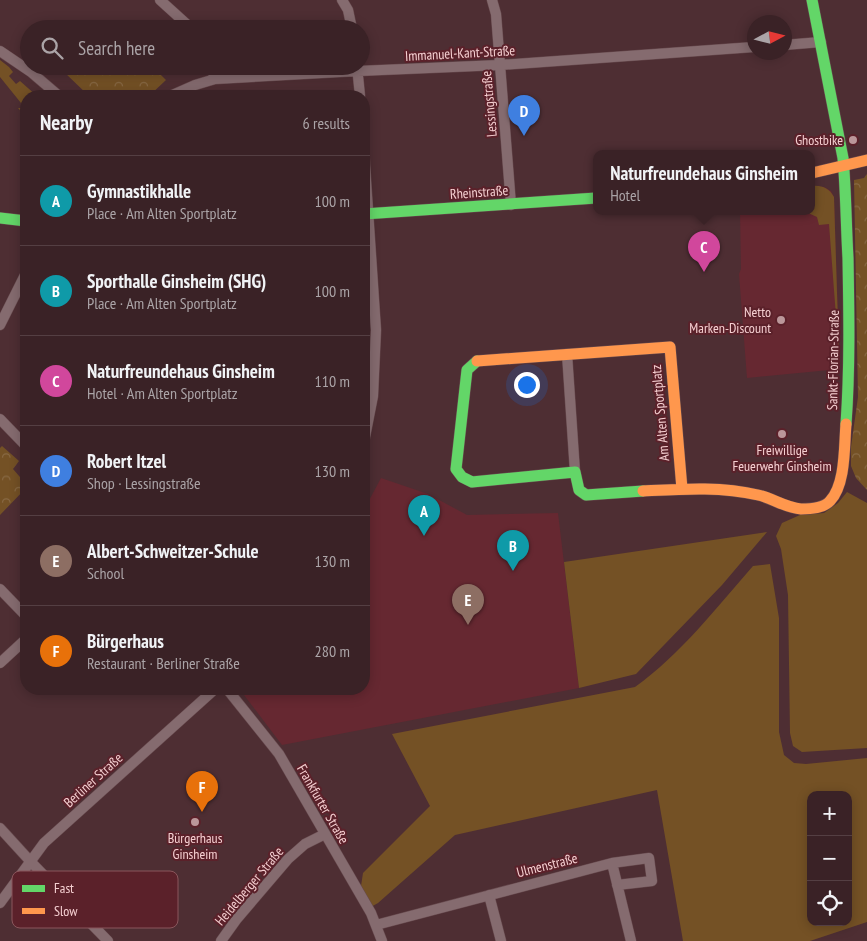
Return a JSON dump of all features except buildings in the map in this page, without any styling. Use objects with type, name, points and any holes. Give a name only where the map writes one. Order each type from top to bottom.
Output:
[{"type":"street","points":[[160,0],[182,20]]},
{"type":"street","points":[[342,0],[348,10],[350,20]]},
{"type":"street","name":"Lessingstraße","points":[[492,0],[496,14],[511,205]]},
{"type":"street","name":"Sankt-Florian-Straße","points":[[682,489],[725,488],[759,495],[801,509],[824,506],[832,500],[840,485],[849,385],[849,301],[844,165],[812,0]]},
{"type":"street","points":[[792,44],[821,42]]},
{"type":"street","name":"Immanuel-Kant-Straße","points":[[370,69],[500,65],[747,47]]},
{"type":"street","points":[[0,51],[20,65]]},
{"type":"street","points":[[34,75],[52,90]]},
{"type":"street","points":[[214,75],[215,79]]},
{"type":"street","name":"Immanuel-Kant-Straße","points":[[184,90],[215,79],[272,75]]},
{"type":"street","points":[[358,75],[359,90]]},
{"type":"street","points":[[815,171],[867,160]]},
{"type":"street","name":"Rheinstraße","points":[[370,214],[593,198]]},
{"type":"street","points":[[0,218],[20,220]]},
{"type":"street","points":[[370,260],[376,330],[373,396],[370,411]]},
{"type":"street","points":[[0,325],[20,285]]},
{"type":"street","name":"Am Alten Sportplatz","points":[[575,472],[472,482],[462,477],[456,469],[467,370],[476,361],[670,347],[682,489]]},
{"type":"street","points":[[567,354],[575,472],[579,490],[586,495],[682,489]]},
{"type":"street","points":[[0,419],[20,440]]},
{"type":"street","points":[[0,589],[20,610]]},
{"type":"street","points":[[0,663],[20,645]]},
{"type":"street","name":"Berliner Straße","points":[[24,871],[44,843],[208,695]]},
{"type":"street","name":"Frankfurter Straße","points":[[232,695],[279,754],[371,913],[382,941]]},
{"type":"street","points":[[0,828],[40,871]]},
{"type":"street","name":"Heidelberger Straße","points":[[221,941],[236,920],[288,859],[305,844],[325,834]]},
{"type":"street","name":"Ulmenstraße","points":[[376,925],[612,863],[649,858],[652,880],[617,885]]},
{"type":"street","points":[[612,863],[631,941]]},
{"type":"street","name":"Berliner Straße","points":[[0,903],[12,887]]},
{"type":"street","points":[[489,894],[501,941]]},
{"type":"street","points":[[95,928],[108,941]]},
{"type":"shaded area","points":[[815,186],[824,187],[831,191],[834,197],[840,369],[747,378],[739,274],[741,269],[740,215],[815,215]]},
{"type":"shaded area","points":[[381,478],[428,494],[467,515],[558,513],[579,688],[282,745],[244,695],[370,695],[370,499]]},
{"type":"green space","points":[[0,60],[13,72],[9,76],[16,84],[20,81],[30,90],[20,90],[20,102],[0,77]]},
{"type":"green space","points":[[67,75],[161,75],[166,80],[155,90],[83,90]]},
{"type":"green space","points":[[867,174],[867,490],[856,478],[851,466],[851,447],[858,397],[854,180],[864,178]]},
{"type":"green space","points":[[815,186],[819,186],[830,191],[834,197],[839,356],[829,224],[819,225],[817,217],[813,215],[815,215]]},
{"type":"green space","points":[[2,446],[19,461],[13,469],[20,477],[20,494],[0,515],[0,448]]},
{"type":"green space","points":[[847,492],[867,503],[867,748],[802,752],[793,746],[790,733],[788,595],[781,549],[776,536],[782,523],[800,515],[824,513],[838,503]]},
{"type":"green space","points":[[767,532],[722,585],[636,674],[579,688],[564,562]]},
{"type":"green space","points":[[770,564],[779,618],[779,732],[784,755],[794,763],[806,764],[867,758],[867,922],[810,941],[683,941],[657,790],[455,835],[378,903],[371,907],[361,886],[363,873],[430,806],[392,734],[635,687],[668,660],[712,614],[753,566]]},
{"type":"traffic: fast","points":[[812,0],[843,158],[849,299],[846,424]]},
{"type":"traffic: fast","points":[[370,214],[593,198]]},
{"type":"traffic: fast","points":[[0,218],[20,220]]},
{"type":"traffic: fast","points":[[477,361],[467,370],[456,469],[462,477],[472,482],[575,472],[579,490],[586,495],[643,491]]},
{"type":"traffic: slow","points":[[815,172],[867,160]]},
{"type":"traffic: slow","points":[[477,361],[670,347],[682,489]]},
{"type":"traffic: slow","points":[[643,491],[729,490],[763,496],[795,508],[821,507],[830,501],[839,485],[842,475],[846,424]]},
{"type":"place","name":"Robert Itzel","points":[[524,136]]},
{"type":"place","name":"Ghostbike","points":[[853,140]]},
{"type":"place","name":"Naturfreundehaus Ginsheim","points":[[704,272]]},
{"type":"place","name":"Netto Marken-Discount","points":[[781,320]]},
{"type":"place","name":"Freiwillige Feuerwehr Ginsheim","points":[[782,434]]},
{"type":"place","name":"Gymnastikhalle","points":[[424,536]]},
{"type":"place","name":"Sporthalle Ginsheim (SHG)","points":[[513,571]]},
{"type":"place","name":"Albert-Schweitzer-Schule","points":[[468,625]]},
{"type":"place","name":"Bürgerhaus","points":[[202,812]]},
{"type":"place","name":"Bürgerhaus Ginsheim","points":[[195,822]]}]
